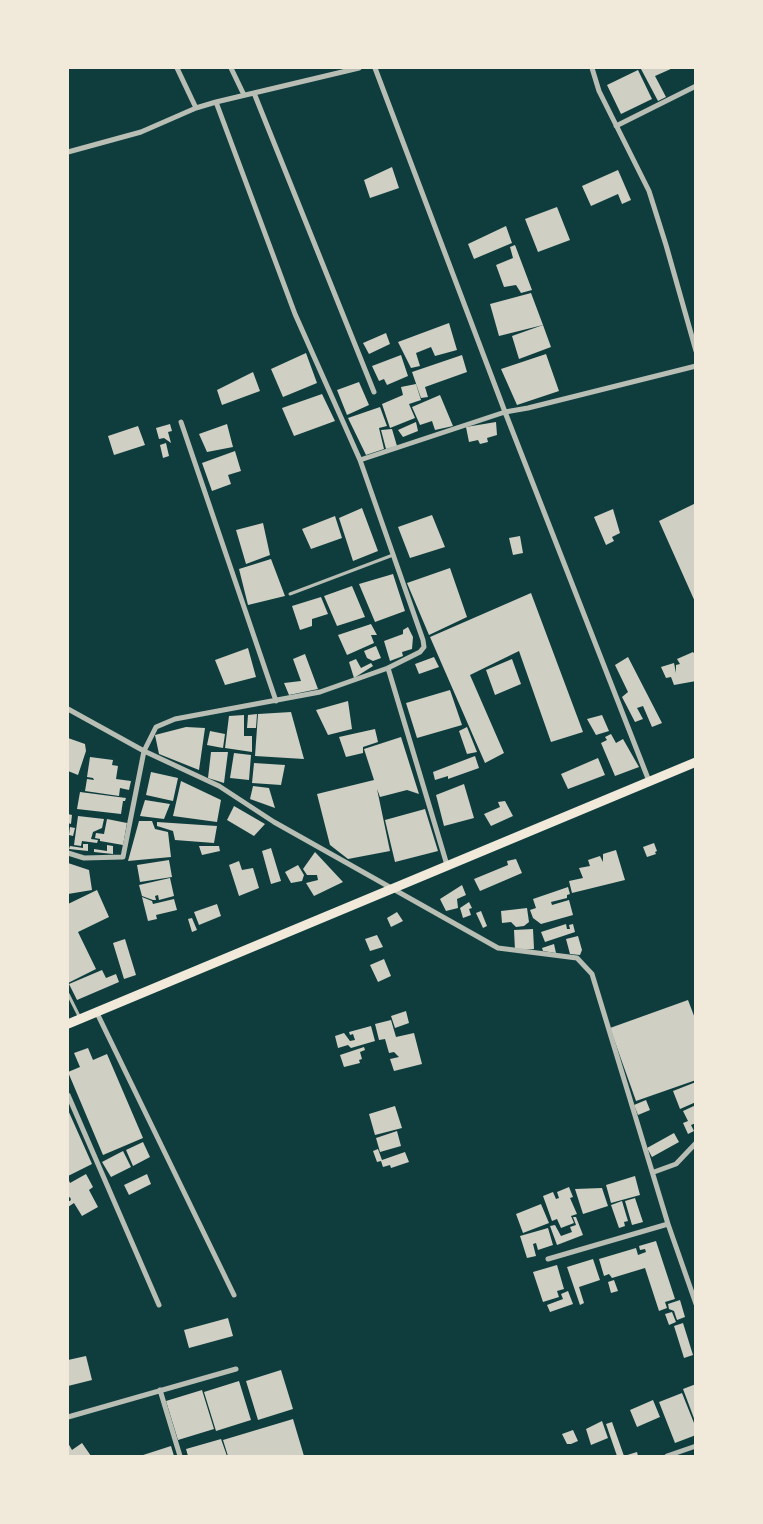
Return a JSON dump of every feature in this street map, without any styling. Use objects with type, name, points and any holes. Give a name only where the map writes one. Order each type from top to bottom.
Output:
[{"type":"main road","points":[[68,1024],[390,888],[696,762]]},
{"type":"street","points":[[177,68],[196,108]]},
{"type":"street","points":[[231,68],[244,96]]},
{"type":"street","points":[[68,152],[141,132],[196,108],[216,102],[359,68]]},
{"type":"street","points":[[375,68],[505,412],[649,781]]},
{"type":"street","points":[[592,68],[599,91],[649,191],[696,351]]},
{"type":"street","points":[[616,126],[696,86]]},
{"type":"street","points":[[254,93],[374,392]]},
{"type":"street","points":[[68,853],[84,858],[123,856],[144,751],[156,727],[175,719],[320,692],[388,668],[420,652],[424,647],[360,460],[295,314],[216,102]]},
{"type":"street","points":[[360,460],[505,412],[696,366]]},
{"type":"street","points":[[181,422],[276,701]]},
{"type":"street","points":[[388,668],[447,865]]},
{"type":"street","points":[[68,708],[144,751],[218,786],[274,822],[498,948],[577,958],[592,974],[654,1172],[668,1224],[696,1304]]},
{"type":"street","points":[[96,1011],[234,1295]]},
{"type":"street","points":[[68,1095],[159,1305]]},
{"type":"street","points":[[654,1172],[676,1164],[696,1143]]},
{"type":"street","points":[[548,1259],[668,1224]]},
{"type":"street","points":[[68,1417],[236,1369]]},
{"type":"street","points":[[160,1390],[180,1456]]},
{"type":"street","points":[[667,1456],[696,1446]]},
{"type":"lane","points":[[290,594],[393,555]]},
{"type":"lane","points":[[68,994],[81,1019]]},
{"type":"building","points":[[673,68],[655,76],[666,97],[658,101],[641,69]]},
{"type":"building","points":[[638,70],[652,99],[621,114],[607,85]]},
{"type":"building","points":[[392,167],[399,188],[370,198],[364,180]]},
{"type":"building","points":[[618,170],[631,200],[622,204],[618,194],[591,206],[582,186]]},
{"type":"building","points":[[557,207],[570,240],[538,252],[525,219]]},
{"type":"building","points":[[506,226],[512,243],[474,259],[468,244]]},
{"type":"building","points":[[515,245],[532,290],[521,293],[516,285],[504,287],[496,265],[513,258],[510,247]]},
{"type":"building","points":[[531,293],[543,325],[499,336],[490,304]]},
{"type":"building","points":[[449,323],[457,350],[435,356],[431,347],[416,353],[420,366],[411,368],[398,342]]},
{"type":"building","points":[[543,325],[551,347],[519,359],[512,336]]},
{"type":"building","points":[[386,333],[390,344],[369,354],[363,343]]},
{"type":"building","points":[[306,353],[317,383],[283,397],[271,369]]},
{"type":"building","points":[[546,354],[559,391],[517,405],[501,369]]},
{"type":"building","points":[[401,355],[408,376],[387,385],[384,379],[379,381],[372,366]]},
{"type":"building","points":[[462,355],[467,372],[425,387],[428,397],[421,398],[412,372]]},
{"type":"building","points":[[253,372],[260,391],[222,405],[217,390]]},
{"type":"building","points":[[359,382],[369,405],[347,415],[337,390]]},
{"type":"building","points":[[416,384],[421,400],[409,404],[415,418],[390,428],[382,404],[403,395],[401,387]]},
{"type":"building","points":[[322,394],[335,421],[294,436],[282,408]]},
{"type":"building","points":[[440,395],[453,426],[435,430],[432,421],[420,425],[412,407]]},
{"type":"building","points":[[380,407],[387,426],[379,428],[384,449],[366,455],[348,418]]},
{"type":"building","points":[[416,422],[418,431],[403,437],[398,430]]},
{"type":"building","points":[[496,422],[497,435],[487,438],[488,442],[480,444],[478,440],[469,442],[466,427]]},
{"type":"building","points":[[170,424],[172,431],[168,432],[171,443],[164,438],[159,439],[156,428]]},
{"type":"building","points":[[227,424],[233,447],[207,452],[199,434]]},
{"type":"building","points":[[138,426],[145,445],[114,455],[108,436]]},
{"type":"building","points":[[392,429],[397,446],[386,449],[381,430]]},
{"type":"building","points":[[166,443],[169,456],[163,458],[160,445]]},
{"type":"building","points":[[235,451],[241,471],[228,475],[231,484],[212,491],[202,463]]},
{"type":"building","points":[[696,503],[696,604],[659,521]]},
{"type":"building","points":[[362,508],[378,551],[353,561],[339,518]]},
{"type":"building","points":[[613,509],[620,533],[612,537],[614,541],[606,545],[594,517]]},
{"type":"building","points":[[432,515],[445,547],[410,558],[398,527]]},
{"type":"building","points":[[335,516],[342,538],[311,549],[302,529]]},
{"type":"building","points":[[263,523],[270,555],[246,564],[236,530]]},
{"type":"building","points":[[520,536],[523,553],[513,555],[509,538]]},
{"type":"building","points":[[271,559],[285,596],[248,605],[239,569]]},
{"type":"building","points":[[450,568],[467,617],[429,635],[407,583]]},
{"type":"building","points":[[393,574],[405,611],[375,622],[359,584]]},
{"type":"building","points":[[352,586],[365,617],[337,626],[324,596]]},
{"type":"building","points":[[531,593],[583,732],[551,742],[519,651],[470,675],[504,753],[485,763],[430,637]]},
{"type":"building","points":[[321,597],[328,614],[312,619],[312,626],[300,630],[292,606]]},
{"type":"building","points":[[371,624],[377,635],[371,635],[374,643],[347,655],[338,635]]},
{"type":"building","points":[[408,627],[413,637],[412,649],[402,652],[403,656],[390,661],[384,641],[403,634],[403,630]]},
{"type":"building","points":[[376,646],[381,658],[373,661],[367,658],[364,651]]},
{"type":"building","points":[[248,648],[256,677],[225,685],[215,660]]},
{"type":"building","points":[[693,652],[696,656],[696,681],[674,685],[671,677],[666,678],[661,667],[674,663],[676,673],[676,665],[680,664],[677,659]]},
{"type":"building","points":[[305,654],[318,689],[289,695],[284,683],[301,681],[293,659]]},
{"type":"building","points":[[434,657],[439,667],[419,674],[415,664]]},
{"type":"building","points":[[628,657],[662,723],[652,727],[643,706],[637,708],[643,719],[635,722],[622,697],[628,692],[615,665]]},
{"type":"building","points":[[356,659],[361,668],[371,663],[373,666],[354,678],[349,662]]},
{"type":"building","points":[[512,659],[521,684],[495,695],[486,670]]},
{"type":"building","points":[[450,690],[462,725],[417,738],[406,703]]},
{"type":"building","points":[[348,701],[352,729],[328,735],[316,710]]},
{"type":"building","points":[[291,712],[304,759],[255,756],[258,714]]},
{"type":"building","points":[[257,714],[256,728],[247,728],[248,715]]},
{"type":"building","points":[[244,715],[244,736],[252,736],[252,752],[225,748],[229,716]]},
{"type":"building","points":[[602,715],[609,731],[596,735],[587,719]]},
{"type":"building","points":[[186,727],[205,728],[199,770],[159,754],[155,735]]},
{"type":"building","points":[[467,727],[477,752],[467,754],[459,731]]},
{"type":"building","points":[[375,729],[378,742],[363,747],[363,753],[346,757],[339,737]]},
{"type":"building","points":[[210,731],[225,734],[223,748],[207,745]]},
{"type":"building","points":[[611,734],[616,743],[623,739],[639,767],[615,776],[601,743],[607,740],[605,737]]},
{"type":"building","points":[[401,737],[419,794],[407,790],[380,797],[377,789],[390,851],[348,859],[330,845],[317,794],[374,780],[364,749]]},
{"type":"building","points":[[68,738],[85,744],[86,751],[78,775],[68,771]]},
{"type":"building","points":[[211,752],[228,752],[224,783],[208,778]]},
{"type":"building","points":[[234,753],[251,755],[249,780],[230,778]]},
{"type":"building","points":[[475,756],[479,768],[448,779],[448,776],[435,780],[433,772]]},
{"type":"building","points":[[90,757],[113,760],[112,765],[118,766],[116,779],[131,781],[129,790],[120,788],[119,796],[85,791],[87,779],[94,780],[87,777]]},
{"type":"building","points":[[598,758],[605,775],[568,789],[561,774]]},
{"type":"building","points":[[254,763],[285,765],[281,785],[252,783]]},
{"type":"building","points":[[151,772],[178,778],[173,801],[146,795]]},
{"type":"building","points":[[181,781],[221,800],[217,822],[173,816]]},
{"type":"building","points":[[464,784],[474,818],[444,826],[436,795]]},
{"type":"building","points":[[253,786],[269,788],[275,808],[250,799]]},
{"type":"building","points":[[80,792],[126,798],[123,801],[121,814],[77,809]]},
{"type":"building","points":[[145,800],[170,804],[164,819],[140,816]]},
{"type":"building","points":[[505,801],[513,816],[491,826],[484,814],[500,807],[498,802]]},
{"type":"building","points":[[234,806],[265,824],[254,836],[227,820]]},
{"type":"building","points":[[425,809],[438,851],[395,862],[385,820]]},
{"type":"building","points":[[68,814],[72,815],[71,824],[68,823]]},
{"type":"building","points":[[78,816],[104,819],[102,828],[93,832],[91,839],[98,840],[97,843],[82,841],[81,846],[74,845]]},
{"type":"building","points":[[107,819],[127,823],[123,845],[100,841],[100,839],[95,838],[96,833],[104,834]]},
{"type":"building","points":[[139,821],[152,821],[155,829],[168,832],[171,857],[128,861]]},
{"type":"building","points":[[157,822],[217,826],[214,843],[175,840],[173,831],[157,826]]},
{"type":"building","points":[[70,827],[75,828],[73,836],[69,835]]},
{"type":"building","points":[[654,843],[657,851],[655,852],[656,854],[647,857],[643,847]]},
{"type":"building","points":[[83,844],[88,844],[88,851],[69,849],[70,846],[83,848]]},
{"type":"building","points":[[107,845],[113,846],[113,854],[94,852],[94,849],[107,851]]},
{"type":"building","points":[[199,846],[219,846],[220,851],[202,855]]},
{"type":"building","points":[[271,848],[281,881],[271,884],[262,851]]},
{"type":"building","points":[[616,850],[625,880],[572,893],[569,881],[583,878],[579,868],[590,866],[588,860],[600,856],[603,862],[603,854]]},
{"type":"building","points":[[315,852],[343,882],[314,896],[306,883],[318,880],[317,875],[307,875],[303,869]]},
{"type":"building","points":[[516,859],[522,873],[480,891],[474,879],[508,865],[507,861]]},
{"type":"building","points":[[169,860],[172,877],[140,882],[137,865]]},
{"type":"building","points":[[239,861],[242,870],[253,868],[259,888],[239,896],[229,865]]},
{"type":"building","points":[[68,863],[89,870],[92,890],[68,894]]},
{"type":"building","points":[[298,865],[304,875],[302,881],[291,883],[285,872]]},
{"type":"building","points":[[170,878],[174,896],[159,900],[158,895],[155,896],[156,900],[153,900],[142,896],[139,885]]},
{"type":"building","points":[[462,885],[466,895],[457,899],[458,908],[446,911],[440,899]]},
{"type":"building","points":[[568,887],[570,894],[567,895],[567,898],[551,902],[552,905],[569,900],[573,915],[541,924],[533,918],[530,910],[536,908],[533,899]]},
{"type":"building","points":[[97,890],[109,917],[78,932],[96,969],[68,983],[68,904]]},
{"type":"building","points":[[142,897],[152,901],[153,904],[174,899],[177,910],[156,915],[157,919],[148,921]]},
{"type":"building","points":[[469,902],[472,908],[469,909],[471,915],[463,918],[460,908]]},
{"type":"building","points":[[217,904],[221,916],[199,925],[194,912]]},
{"type":"building","points":[[527,908],[529,922],[524,926],[516,927],[511,922],[502,923],[501,911]]},
{"type":"building","points":[[481,911],[487,926],[483,928],[476,913]]},
{"type":"building","points":[[397,912],[403,921],[391,927],[387,918]]},
{"type":"building","points":[[192,918],[197,930],[192,932],[188,919]]},
{"type":"building","points":[[566,924],[567,929],[570,929],[569,925],[573,924],[575,932],[545,942],[541,932]]},
{"type":"building","points":[[533,929],[534,949],[515,950],[514,930]]},
{"type":"building","points":[[377,935],[383,947],[370,951],[365,939]]},
{"type":"building","points":[[578,936],[582,950],[580,955],[570,954],[566,939]]},
{"type":"building","points":[[125,939],[136,975],[124,979],[113,943]]},
{"type":"building","points":[[554,944],[556,953],[543,951],[542,948]]},
{"type":"building","points":[[384,959],[391,976],[378,982],[370,965]]},
{"type":"building","points":[[102,970],[106,978],[116,974],[119,982],[77,1000],[69,984]]},
{"type":"building","points":[[688,1000],[696,1021],[696,1080],[636,1101],[610,1028]]},
{"type":"building","points":[[406,1011],[409,1023],[395,1028],[391,1016]]},
{"type":"building","points":[[391,1020],[396,1037],[414,1033],[422,1064],[394,1071],[390,1059],[399,1057],[394,1052],[389,1053],[385,1039],[379,1040],[375,1024]]},
{"type":"building","points":[[371,1026],[375,1041],[351,1048],[348,1045],[338,1048],[335,1036],[344,1033],[350,1041],[355,1040],[353,1034],[350,1035],[349,1032]]},
{"type":"building","points":[[364,1047],[365,1050],[360,1052],[362,1059],[359,1060],[360,1063],[344,1067],[340,1055]]},
{"type":"building","points":[[88,1048],[93,1060],[107,1054],[143,1138],[103,1155],[68,1072],[80,1067],[74,1053]]},
{"type":"building","points":[[696,1082],[696,1102],[680,1109],[673,1091]]},
{"type":"building","points":[[646,1100],[650,1110],[638,1115],[634,1105]]},
{"type":"building","points":[[696,1105],[696,1123],[691,1125],[694,1131],[688,1134],[683,1123],[688,1121],[683,1111]]},
{"type":"building","points":[[395,1106],[402,1128],[375,1135],[369,1114]]},
{"type":"building","points":[[68,1110],[92,1164],[68,1176]]},
{"type":"building","points":[[397,1131],[401,1146],[380,1152],[376,1138]]},
{"type":"building","points":[[674,1133],[679,1142],[652,1157],[647,1148]]},
{"type":"building","points":[[143,1142],[150,1157],[133,1166],[126,1150]]},
{"type":"building","points":[[378,1149],[382,1160],[405,1152],[409,1162],[391,1168],[390,1165],[383,1167],[381,1161],[377,1162],[373,1151]]},
{"type":"building","points":[[123,1151],[131,1167],[111,1177],[102,1162]]},
{"type":"building","points":[[86,1174],[93,1187],[89,1190],[98,1207],[82,1216],[74,1203],[68,1207],[68,1202],[71,1200],[70,1197],[68,1198],[68,1178],[70,1183]]},
{"type":"building","points":[[147,1174],[151,1184],[129,1195],[124,1185]]},
{"type":"building","points":[[635,1176],[640,1195],[611,1203],[606,1185]]},
{"type":"building","points":[[569,1187],[573,1197],[570,1198],[577,1214],[571,1216],[574,1223],[561,1228],[557,1219],[552,1221],[543,1196],[553,1192],[556,1199],[559,1198],[557,1192]]},
{"type":"building","points":[[602,1188],[608,1206],[583,1214],[575,1189]]},
{"type":"building","points":[[635,1198],[643,1222],[632,1225],[625,1201]]},
{"type":"building","points":[[622,1201],[628,1221],[624,1222],[625,1226],[619,1228],[611,1205]]},
{"type":"building","points":[[541,1204],[549,1223],[523,1233],[516,1214]]},
{"type":"building","points":[[573,1217],[576,1217],[583,1235],[557,1245],[550,1226],[555,1225],[561,1236],[572,1232],[570,1227],[576,1225]]},
{"type":"building","points":[[548,1228],[553,1245],[538,1250],[536,1243],[533,1244],[536,1256],[527,1258],[520,1236]]},
{"type":"building","points":[[656,1241],[675,1299],[665,1302],[667,1308],[659,1311],[645,1268],[612,1278],[609,1274],[604,1276],[599,1259],[636,1248],[638,1255],[646,1252],[645,1249],[640,1250],[639,1246]]},
{"type":"building","points":[[593,1259],[600,1280],[579,1287],[584,1303],[580,1305],[567,1267]]},
{"type":"building","points":[[557,1265],[564,1289],[557,1291],[559,1297],[543,1302],[533,1272]]},
{"type":"building","points":[[614,1280],[618,1291],[611,1293],[608,1282]]},
{"type":"building","points":[[568,1291],[573,1304],[550,1312],[547,1305],[563,1299],[561,1294]]},
{"type":"building","points":[[680,1300],[685,1317],[677,1320],[674,1311],[669,1309],[668,1304]]},
{"type":"building","points":[[672,1312],[676,1322],[669,1325],[665,1314]]},
{"type":"building","points":[[228,1318],[233,1336],[189,1348],[184,1330]]},
{"type":"building","points":[[683,1323],[693,1355],[684,1358],[674,1326]]},
{"type":"building","points":[[86,1356],[92,1380],[68,1386],[68,1360]]},
{"type":"building","points":[[281,1370],[293,1409],[258,1420],[246,1381]]},
{"type":"building","points":[[239,1381],[251,1420],[216,1431],[204,1392]]},
{"type":"building","points":[[696,1384],[696,1421],[695,1421],[683,1389]]},
{"type":"building","points":[[202,1390],[214,1429],[178,1440],[166,1401]]},
{"type":"building","points":[[682,1393],[696,1428],[696,1435],[675,1443],[659,1402]]},
{"type":"building","points":[[653,1400],[660,1417],[637,1427],[630,1410]]},
{"type":"building","points":[[293,1419],[304,1456],[228,1456],[223,1440]]},
{"type":"building","points":[[602,1421],[608,1438],[591,1445],[586,1429]]},
{"type":"building","points":[[612,1422],[624,1456],[617,1456],[606,1424]]},
{"type":"building","points":[[573,1430],[578,1441],[567,1444],[562,1434]]},
{"type":"building","points":[[221,1439],[227,1456],[188,1456],[186,1449]]},
{"type":"building","points":[[68,1443],[72,1450],[82,1443],[91,1456],[68,1456]]},
{"type":"building","points":[[171,1446],[174,1456],[140,1456]]},
{"type":"building","points":[[637,1452],[638,1456],[624,1456]]}]
